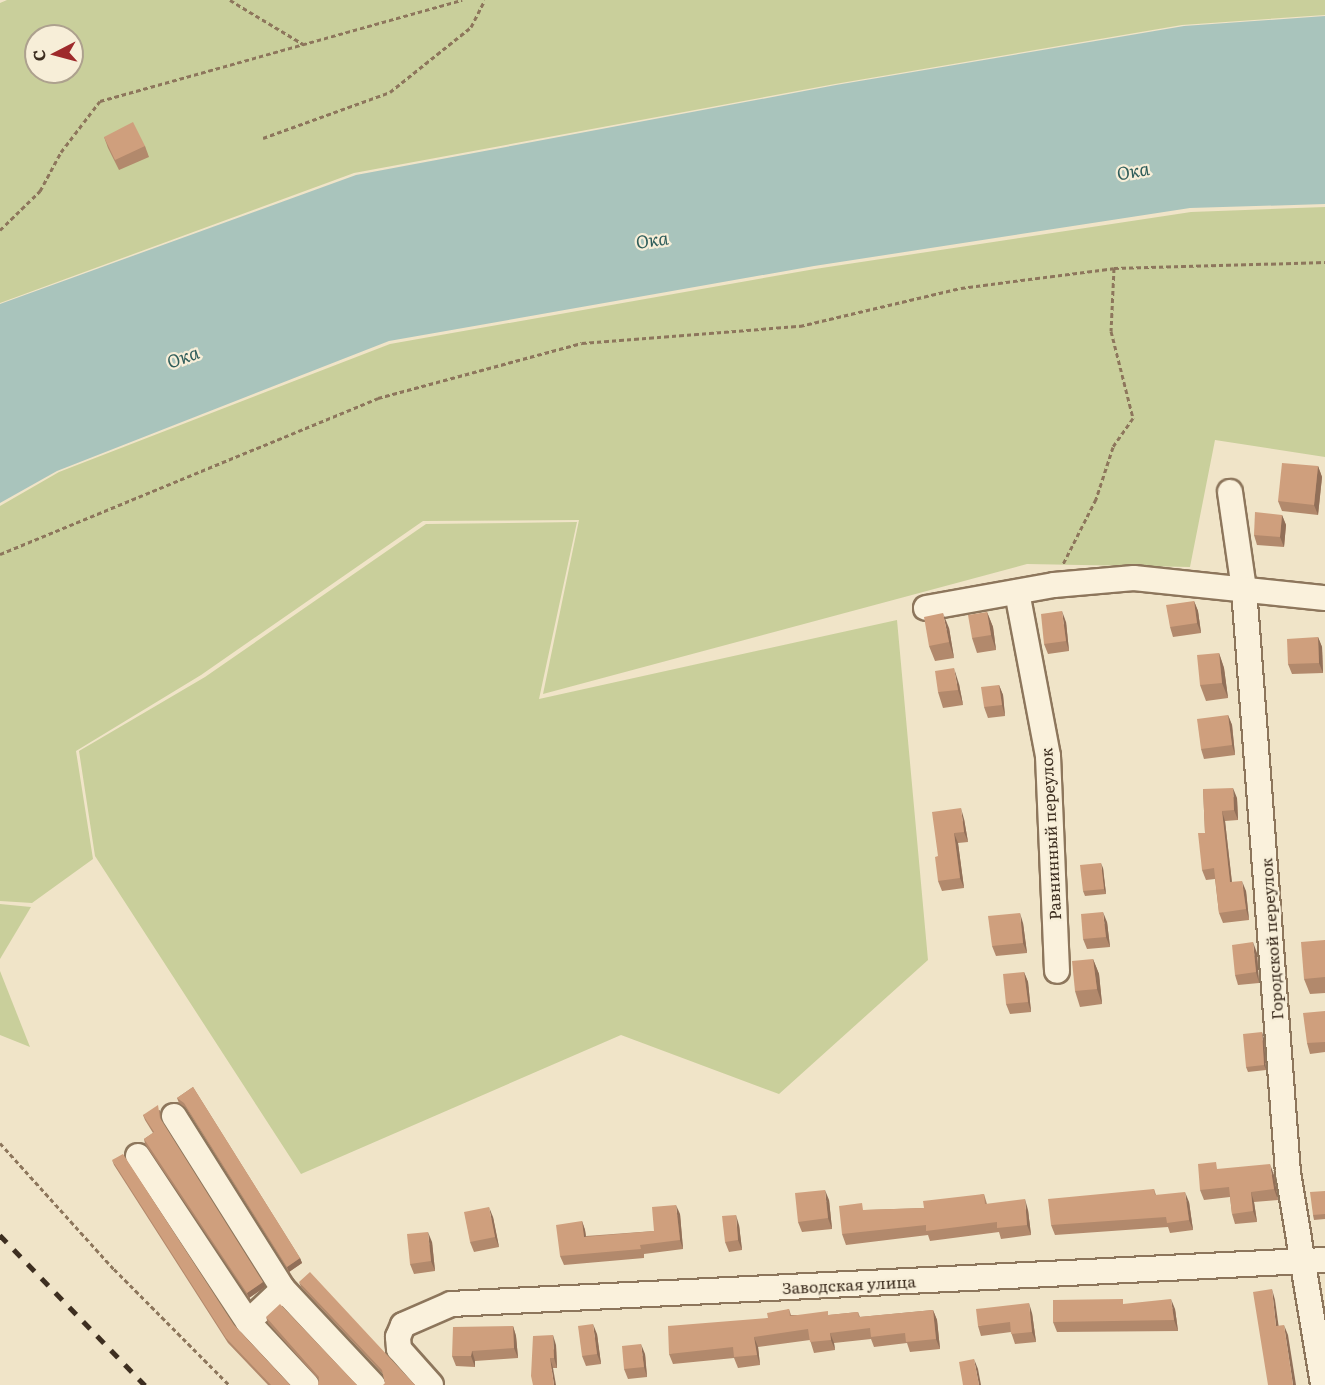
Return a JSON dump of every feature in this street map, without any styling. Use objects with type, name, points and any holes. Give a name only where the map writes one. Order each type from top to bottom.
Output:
[{"type":"street","name":"Городской переулок","points":[[1230,492],[1244,589],[1288,1173],[1314,1261],[1323,1385]]},
{"type":"street","points":[[926,608],[1054,585],[1134,578],[1325,598]]},
{"type":"street","name":"Равнинный переулок","points":[[1017,592],[1048,756],[1058,971]]},
{"type":"street","points":[[174,1116],[284,1288],[373,1385]]},
{"type":"street","points":[[138,1156],[248,1322],[307,1385]]},
{"type":"street","name":"Заводская улица","points":[[431,1385],[399,1349],[398,1337],[403,1325],[451,1304],[1314,1261]]},
{"type":"street","points":[[248,1322],[284,1288]]},
{"type":"path","points":[[230,0],[304,44]]},
{"type":"path","points":[[0,230],[40,191],[61,152],[100,101],[462,0]]},
{"type":"path","points":[[263,138],[390,92],[471,27],[485,0]]},
{"type":"path","points":[[0,555],[378,398],[582,343],[800,326],[961,288],[1114,268],[1325,262]]},
{"type":"path","points":[[1054,585],[1096,499],[1113,447],[1133,418],[1111,331],[1114,268]]},
{"type":"path","points":[[0,1143],[114,1269],[228,1385]]},
{"type":"green space","points":[[7,0],[1325,0],[1325,15],[1182,25],[835,84],[354,173],[0,303],[0,3]]},
{"type":"green space","points":[[1325,207],[1325,457],[1215,440],[1190,567],[1027,564],[543,694],[579,520],[423,521],[201,675],[76,751],[93,859],[32,903],[0,901],[0,506],[59,472],[390,344],[815,269],[1191,212]]},
{"type":"green space","points":[[577,522],[539,699],[897,620],[928,960],[779,1094],[621,1035],[301,1174],[95,856],[79,751],[205,677],[426,524]]},
{"type":"green space","points":[[0,904],[31,907],[0,959]]},
{"type":"green space","points":[[0,971],[30,1047],[0,1035]]},
{"type":"water","name":"Ока","points":[[1325,16],[1325,204],[1190,208],[814,266],[389,341],[57,471],[0,503],[0,304],[356,175],[836,85],[1184,26]]},
{"type":"building","points":[[133,122],[145,146],[115,160],[104,137]]},
{"type":"building","points":[[1282,463],[1318,466],[1314,505],[1278,501]]},
{"type":"building","points":[[1255,512],[1282,515],[1280,537],[1254,535]]},
{"type":"building","points":[[1194,601],[1197,623],[1170,627],[1166,605]]},
{"type":"building","points":[[1062,611],[1066,641],[1044,644],[1041,614]]},
{"type":"building","points":[[987,612],[991,635],[972,638],[968,615]]},
{"type":"building","points":[[943,613],[949,642],[929,646],[924,617]]},
{"type":"building","points":[[1318,637],[1319,663],[1288,664],[1287,639]]},
{"type":"building","points":[[1219,653],[1222,683],[1200,685],[1197,655]]},
{"type":"building","points":[[954,668],[958,690],[938,692],[935,671]]},
{"type":"building","points":[[999,685],[1002,705],[984,707],[981,687]]},
{"type":"building","points":[[1228,715],[1232,745],[1201,749],[1197,719]]},
{"type":"building","points":[[1233,788],[1234,810],[1222,811],[1230,882],[1242,881],[1246,909],[1219,913],[1214,868],[1202,870],[1198,833],[1205,833],[1203,789]]},
{"type":"building","points":[[961,808],[964,832],[954,833],[960,878],[938,881],[935,857],[938,856],[932,812]]},
{"type":"building","points":[[1101,863],[1104,889],[1083,891],[1080,865]]},
{"type":"building","points":[[1103,912],[1106,937],[1083,939],[1081,914]]},
{"type":"building","points":[[1020,913],[1023,943],[992,946],[988,916]]},
{"type":"building","points":[[1325,940],[1325,977],[1304,979],[1301,942]]},
{"type":"building","points":[[1253,942],[1256,972],[1235,975],[1232,945]]},
{"type":"building","points":[[1093,959],[1097,989],[1075,991],[1072,961]]},
{"type":"building","points":[[1024,972],[1028,1002],[1006,1004],[1003,974]]},
{"type":"building","points":[[1325,1011],[1325,1042],[1307,1043],[1303,1013]]},
{"type":"building","points":[[1262,1032],[1264,1065],[1246,1067],[1243,1034]]},
{"type":"building","points":[[193,1087],[300,1258],[287,1267],[184,1103],[177,1098]]},
{"type":"building","points":[[158,1105],[160,1118],[263,1282],[247,1293],[144,1139],[154,1132],[143,1115]]},
{"type":"building","points":[[123,1154],[234,1325],[290,1385],[271,1385],[226,1338],[112,1160]]},
{"type":"building","points":[[1216,1162],[1217,1169],[1270,1164],[1274,1189],[1251,1192],[1253,1211],[1232,1214],[1229,1187],[1200,1190],[1198,1164]]},
{"type":"building","points":[[1154,1189],[1155,1195],[1185,1192],[1189,1220],[1167,1223],[1166,1217],[1051,1225],[1048,1199]]},
{"type":"building","points":[[825,1190],[828,1218],[798,1222],[795,1193]]},
{"type":"building","points":[[1325,1191],[1325,1214],[1313,1215],[1310,1192]]},
{"type":"building","points":[[984,1194],[985,1204],[1025,1199],[1027,1225],[997,1228],[997,1222],[926,1231],[926,1225],[842,1234],[839,1206],[862,1203],[863,1210],[924,1208],[923,1201]]},
{"type":"building","points":[[676,1205],[680,1240],[640,1245],[641,1249],[560,1256],[556,1225],[582,1221],[584,1237],[654,1231],[652,1207]]},
{"type":"building","points":[[489,1207],[495,1237],[470,1242],[464,1212]]},
{"type":"building","points":[[736,1215],[738,1240],[725,1242],[722,1216]]},
{"type":"building","points":[[428,1232],[431,1261],[410,1264],[407,1234]]},
{"type":"building","points":[[310,1272],[415,1385],[383,1385],[385,1383],[382,1370],[299,1282]]},
{"type":"building","points":[[1272,1289],[1276,1326],[1284,1325],[1293,1385],[1268,1385],[1253,1292]]},
{"type":"building","points":[[1123,1299],[1123,1304],[1171,1299],[1174,1320],[1053,1322],[1053,1300]]},
{"type":"building","points":[[1029,1303],[1032,1332],[1011,1334],[1010,1322],[978,1326],[976,1309]]},
{"type":"building","points":[[280,1304],[357,1385],[318,1385],[319,1377],[266,1317]]},
{"type":"building","points":[[789,1309],[790,1316],[828,1311],[828,1315],[858,1312],[859,1317],[933,1310],[936,1339],[906,1342],[905,1333],[871,1337],[870,1328],[830,1333],[831,1340],[810,1342],[808,1329],[754,1337],[757,1355],[734,1357],[733,1347],[669,1354],[668,1326],[768,1318],[767,1313]]},
{"type":"building","points":[[593,1324],[597,1354],[582,1356],[578,1326]]},
{"type":"building","points":[[513,1326],[514,1348],[472,1351],[471,1356],[452,1356],[453,1327]]},
{"type":"building","points":[[553,1335],[554,1358],[550,1358],[554,1385],[533,1385],[531,1376],[533,1336]]},
{"type":"building","points":[[641,1344],[644,1367],[624,1369],[622,1346]]},
{"type":"building","points":[[974,1359],[979,1385],[963,1385],[959,1362]]},
{"type":"railway","points":[[0,1235],[145,1385]]}]
